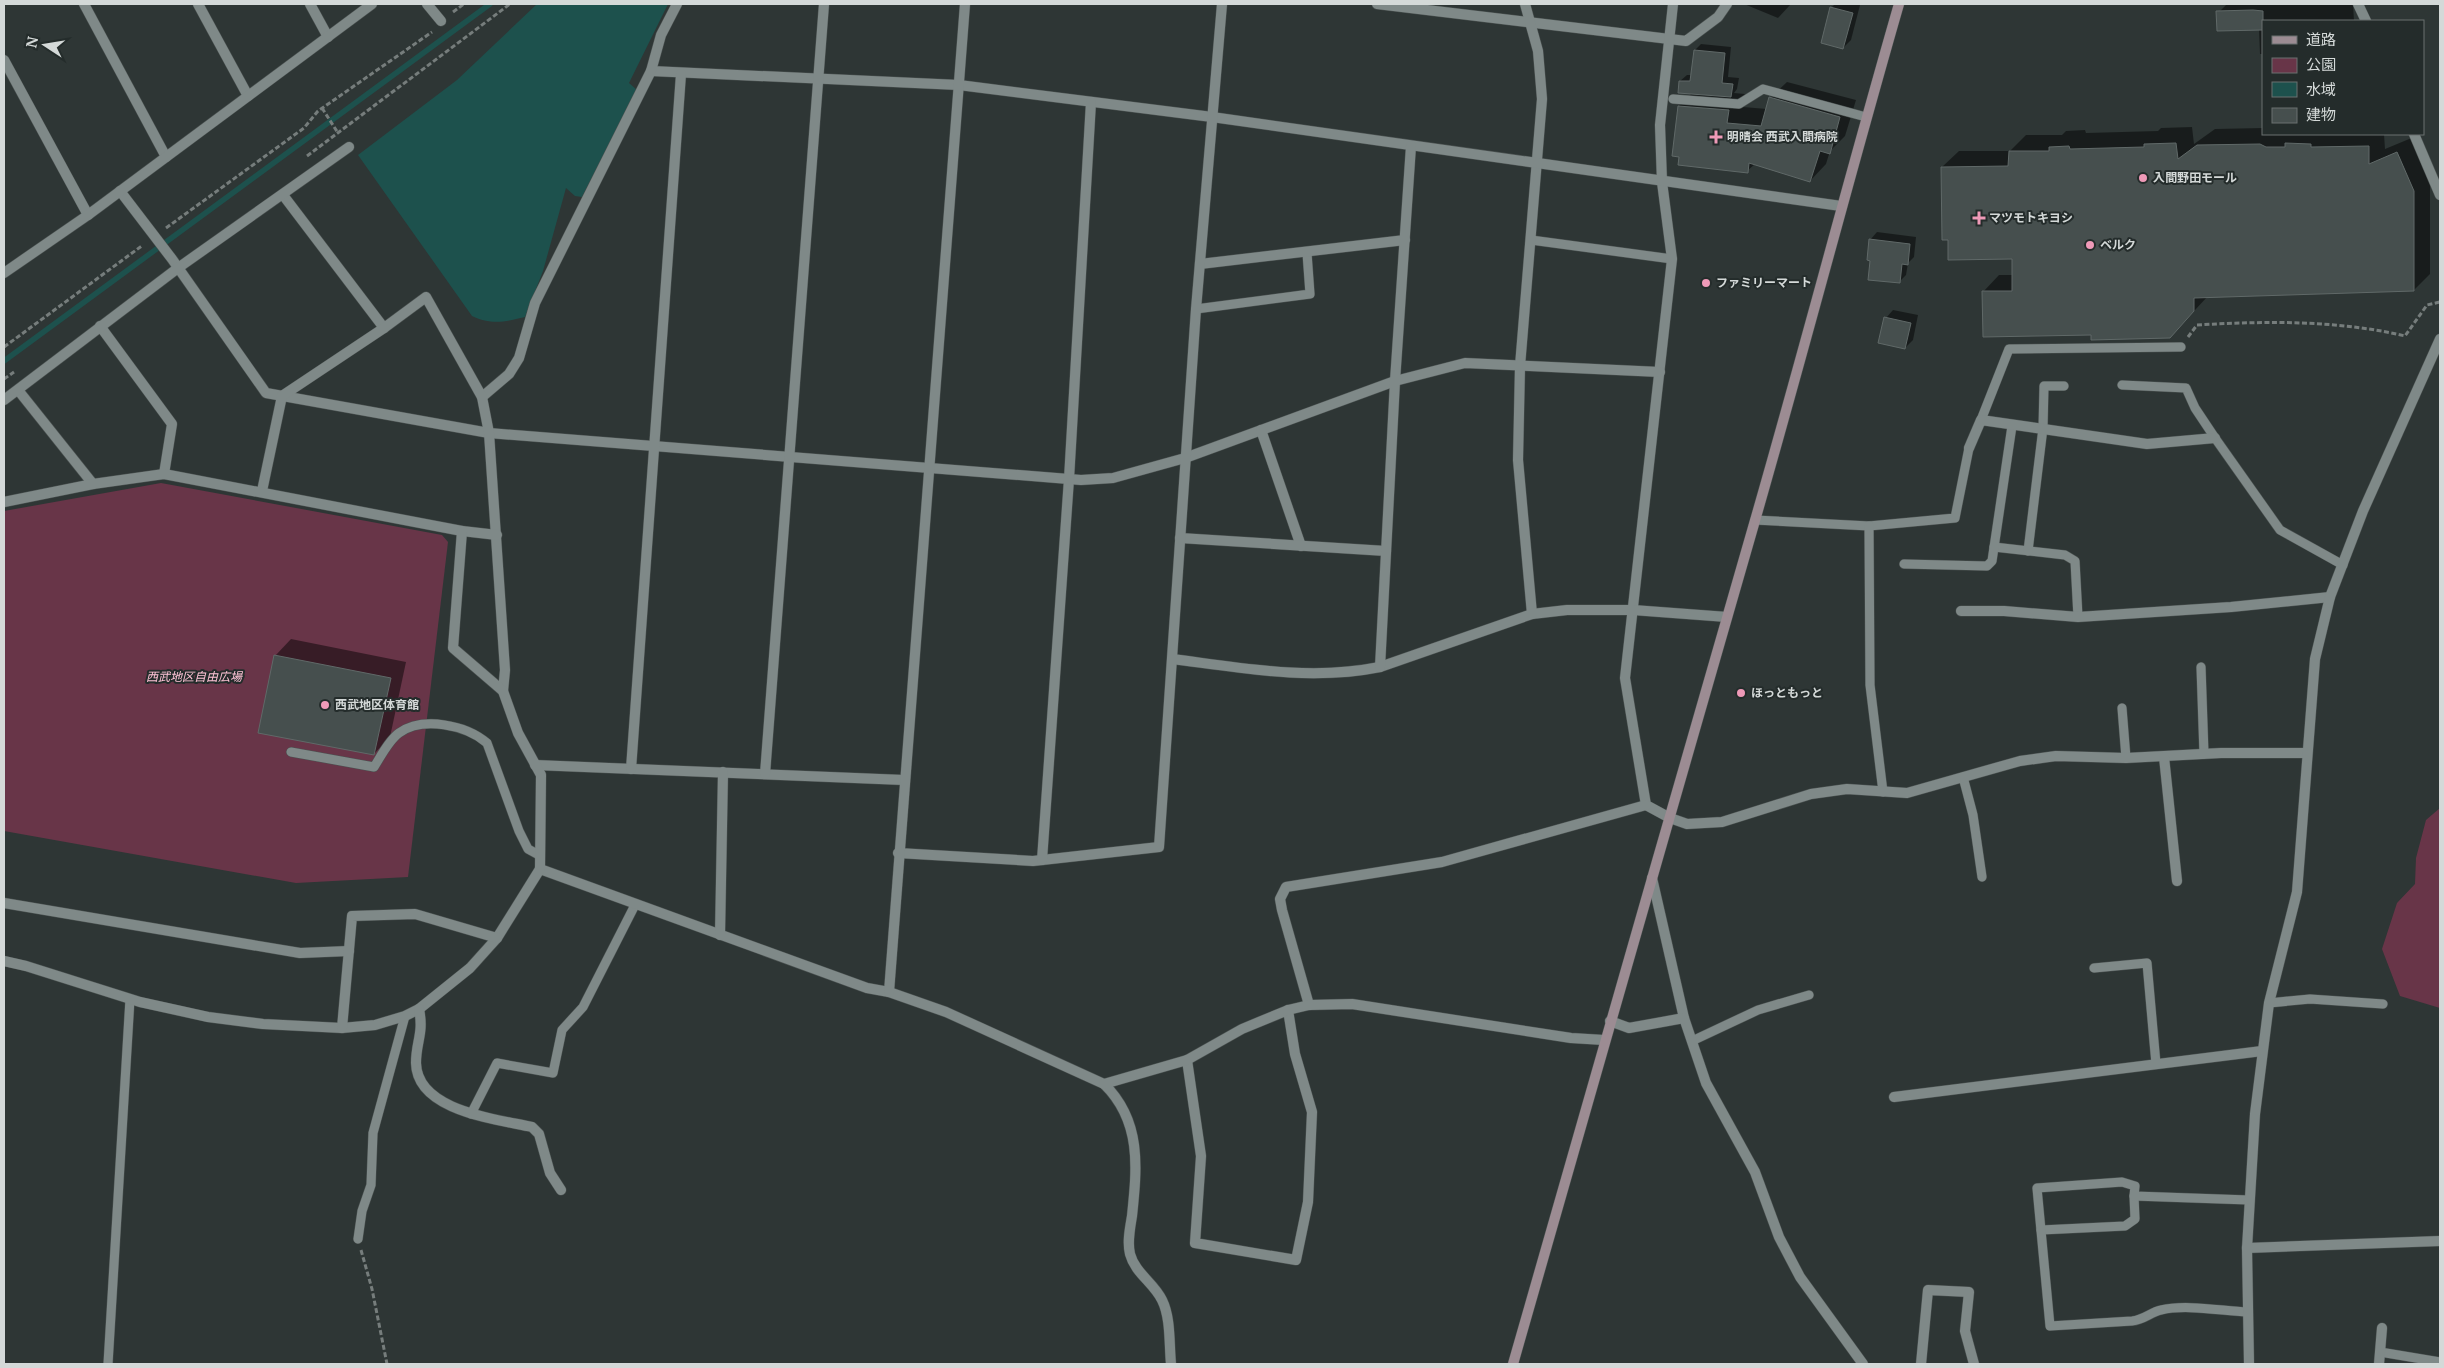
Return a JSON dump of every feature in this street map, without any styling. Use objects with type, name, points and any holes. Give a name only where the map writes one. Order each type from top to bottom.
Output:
[{"type":"street","points":[[84,4],[166,157]]},
{"type":"street","points":[[198,4],[248,96]]},
{"type":"street","points":[[310,4],[328,37]]},
{"type":"street","points":[[5,269],[88,215],[372,4]]},
{"type":"street","points":[[428,4],[441,21]]},
{"type":"street","points":[[482,397],[509,374],[519,358],[534,303],[651,71],[661,35],[677,4]]},
{"type":"street","points":[[765,774],[824,4]]},
{"type":"street","points":[[889,992],[898,853],[965,4]]},
{"type":"street","points":[[898,853],[1042,860],[1159,847],[1196,309],[1222,4]]},
{"type":"street","points":[[1377,4],[1686,41],[1718,17],[1728,4]]},
{"type":"street","points":[[1525,4],[1538,51],[1542,99],[1520,366],[1518,460],[1532,614]]},
{"type":"street","points":[[1646,805],[1625,678],[1672,259],[1662,182],[1660,125],[1667,40],[1673,4]]},
{"type":"street","points":[[1513,1364],[1604,1040],[1755,520],[1840,206],[1899,4]]},
{"type":"street","points":[[2358,4],[2366,20]]},
{"type":"street","points":[[4,60],[88,215]]},
{"type":"street","points":[[651,71],[681,74],[959,85],[1212,117],[1840,206]]},
{"type":"street","points":[[631,769],[681,74]]},
{"type":"street","points":[[1042,860],[1069,479],[1091,102]]},
{"type":"street","points":[[2414,135],[2440,195]]},
{"type":"street","points":[[1380,667],[1395,381],[1412,146]]},
{"type":"street","points":[[4,400],[100,326],[175,263],[282,195],[349,147]]},
{"type":"street","points":[[120,191],[156,236],[266,393],[489,433],[1069,479],[1113,478],[1185,458],[1395,381],[1465,364],[1660,372]]},
{"type":"street","points":[[282,195],[384,328]]},
{"type":"street","points":[[1200,264],[1307,253],[1405,240]]},
{"type":"street","points":[[4,961],[26,966],[130,999],[208,1017],[263,1024],[342,1028],[375,1025],[406,1016],[419,1009],[470,968],[497,938],[540,869],[541,775],[518,733],[503,691],[505,670],[497,535],[489,433],[482,397],[426,298],[282,396],[262,491]]},
{"type":"street","points":[[100,326],[172,424],[164,474]]},
{"type":"street","points":[[2249,1364],[2246,1248],[2262,1051],[2269,1003],[2297,892],[2315,659],[2330,596],[2363,511],[2440,339]]},
{"type":"street","points":[[18,390],[93,484]]},
{"type":"street","points":[[1969,448],[1980,420],[2147,444],[2215,438]]},
{"type":"street","points":[[1261,430],[1301,546]]},
{"type":"street","points":[[4,502],[93,484],[164,474],[262,491],[462,531],[497,535]]},
{"type":"street","points":[[462,531],[453,648],[503,691]]},
{"type":"street","points":[[1180,538],[1386,551]]},
{"type":"street","points":[[1961,611],[2004,611],[2078,617],[2231,607],[2330,596]]},
{"type":"street","points":[[1173,660],[1313,674],[1359,671],[1380,667],[1532,614],[1567,610],[1633,610],[1727,617]]},
{"type":"street","points":[[1309,1005],[1282,910],[1280,899],[1286,887],[1442,862],[1646,805],[1670,818],[1687,824],[1722,822],[1812,794],[1847,789],[1907,793],[2020,761],[2056,756],[2126,758],[2204,754],[2307,753]]},
{"type":"street","points":[[2164,757],[2177,882]]},
{"type":"street","points":[[535,765],[904,780]]},
{"type":"street","points":[[720,935],[723,772]]},
{"type":"street","points":[[540,869],[867,988],[889,992],[946,1012],[1104,1084],[1121,1105],[1131,1125],[1135,1142],[1137,1171],[1128,1242],[1130,1254],[1136,1267],[1162,1299],[1166,1312],[1171,1364]]},
{"type":"street","points":[[1652,878],[1684,1018],[1706,1082],[1755,1172],[1779,1238],[1800,1277],[1863,1364]]},
{"type":"street","points":[[4,903],[300,953],[349,951]]},
{"type":"street","points":[[342,1028],[352,916],[415,914],[497,938]]},
{"type":"street","points":[[1104,1084],[1187,1060],[1242,1029],[1288,1010],[1309,1005],[1352,1004],[1571,1038],[1604,1040]]},
{"type":"street","points":[[419,1009],[422,1025],[416,1063],[421,1084],[440,1100],[471,1114],[532,1127],[539,1134],[550,1173],[561,1190]]},
{"type":"street","points":[[1187,1060],[1201,1156],[1195,1243],[1296,1260],[1308,1202],[1312,1112],[1295,1054],[1288,1010]]},
{"type":"street","points":[[1610,1021],[1629,1028],[1684,1018]]},
{"type":"street","points":[[1894,1097],[2262,1051]]},
{"type":"street","points":[[2246,1248],[2440,1241]]},
{"type":"street","points":[[1921,1364],[1928,1290],[1969,1292],[1966,1331],[1974,1364]]},
{"type":"street","points":[[2379,1364],[2382,1328]]},
{"type":"lane","points":[[1673,99],[1739,104],[1763,89],[1866,117]]},
{"type":"lane","points":[[1531,240],[1672,259]]},
{"type":"lane","points":[[1196,309],[1310,294],[1307,253]]},
{"type":"lane","points":[[1980,420],[2009,349],[2181,347]]},
{"type":"lane","points":[[2122,385],[2186,388],[2195,408],[2280,530],[2343,565]]},
{"type":"lane","points":[[2028,550],[2043,428],[2044,386],[2064,386]]},
{"type":"lane","points":[[1904,564],[1987,566],[1992,561],[2012,426]]},
{"type":"lane","points":[[1755,520],[1869,526],[1955,518],[1969,448]]},
{"type":"lane","points":[[1869,526],[1870,685],[1883,792]]},
{"type":"lane","points":[[1994,547],[2065,555],[2075,561],[2078,617]]},
{"type":"lane","points":[[2202,667],[2204,754]]},
{"type":"lane","points":[[2122,708],[2126,758]]},
{"type":"lane","points":[[291,752],[374,767],[399,733],[414,726],[440,725],[469,731],[487,743],[519,831],[528,849],[539,855]]},
{"type":"lane","points":[[1963,777],[1973,815],[1982,877]]},
{"type":"lane","points":[[471,1114],[497,1063],[553,1073],[562,1030],[583,1007],[635,905]]},
{"type":"lane","points":[[2094,968],[2147,963],[2156,1064]]},
{"type":"lane","points":[[1692,1040],[1758,1010],[1809,995]]},
{"type":"lane","points":[[108,1364],[130,999]]},
{"type":"lane","points":[[2269,1003],[2310,999],[2383,1004]]},
{"type":"lane","points":[[358,1238],[362,1211],[371,1185],[373,1133],[406,1016]]},
{"type":"lane","points":[[2041,1230],[2125,1226],[2135,1219],[2135,1186],[2122,1182],[2037,1188],[2050,1326],[2143,1320],[2160,1310],[2191,1309],[2247,1312]]},
{"type":"lane","points":[[2134,1196],[2249,1200]]},
{"type":"lane","points":[[2380,1352],[2440,1362]]},
{"type":"path","points":[[4,347],[304,128],[323,110],[433,32],[441,21],[464,4]]},
{"type":"path","points":[[323,110],[338,132]]},
{"type":"path","points":[[2181,347],[2197,324],[2242,322],[2367,327],[2405,336],[2427,305],[2440,302]]},
{"type":"path","points":[[358,1238],[372,1289],[387,1364]]},
{"type":"green space","name":"西武地区自由広場","points":[[161,483],[442,535],[448,542],[408,877],[296,883],[4,831],[4,511]]},
{"type":"green space","points":[[2440,808],[2440,1008],[2400,996],[2382,949],[2397,903],[2415,884],[2416,858],[2426,820]]},
{"type":"water","points":[[537,4],[668,4],[629,83],[637,90],[582,197],[575,196],[566,188],[543,271],[525,317],[504,321],[485,321],[472,316],[358,155],[457,80]]},
{"type":"building","points":[[1830,7],[1853,13],[1843,49],[1821,43]]},
{"type":"building","points":[[2216,11],[2263,11],[2262,30],[2217,31]]},
{"type":"building","points":[[1694,50],[1725,53],[1722,83],[1733,84],[1731,97],[1678,93],[1679,81],[1690,81]]},
{"type":"building","points":[[1769,97],[1840,117],[1830,154],[1820,151],[1810,182],[1749,163],[1748,173],[1678,165],[1679,157],[1672,156],[1678,106],[1729,110],[1727,123],[1761,126]]},
{"type":"building","points":[[2176,143],[2178,159],[2197,145],[2260,144],[2266,147],[2285,147],[2285,143],[2311,144],[2311,147],[2369,146],[2369,164],[2397,152],[2414,191],[2414,291],[2194,298],[2194,311],[2170,338],[2091,340],[2091,335],[1983,337],[1982,291],[2012,291],[2012,259],[1948,260],[1948,240],[1942,240],[1941,167],[2008,166],[2009,151],[2049,151],[2049,147],[2069,146],[2070,149],[2144,147],[2144,144]]},
{"type":"building","points":[[1869,239],[1910,244],[1908,265],[1902,264],[1900,283],[1868,280],[1870,261],[1867,260]]},
{"type":"building","points":[[1884,317],[1911,323],[1905,349],[1878,343]]},
{"type":"building","name":"西武地区体育館","points":[[274,655],[391,678],[374,755],[258,733]]},
{"type":"waterway","points":[[4,361],[490,4]]},
{"type":"place","name":"明晴会 西武入間病院","points":[[1716,137]]},
{"type":"place","name":"入間野田モール","points":[[2143,178]]},
{"type":"place","name":"マツモトキヨシ","points":[[1979,218]]},
{"type":"place","name":"ベルク","points":[[2090,245]]},
{"type":"place","name":"ファミリーマート","points":[[1706,283]]},
{"type":"place","name":"ほっともっと","points":[[1741,693]]},
{"type":"place","name":"西武地区体育館","points":[[325,705]]}]
